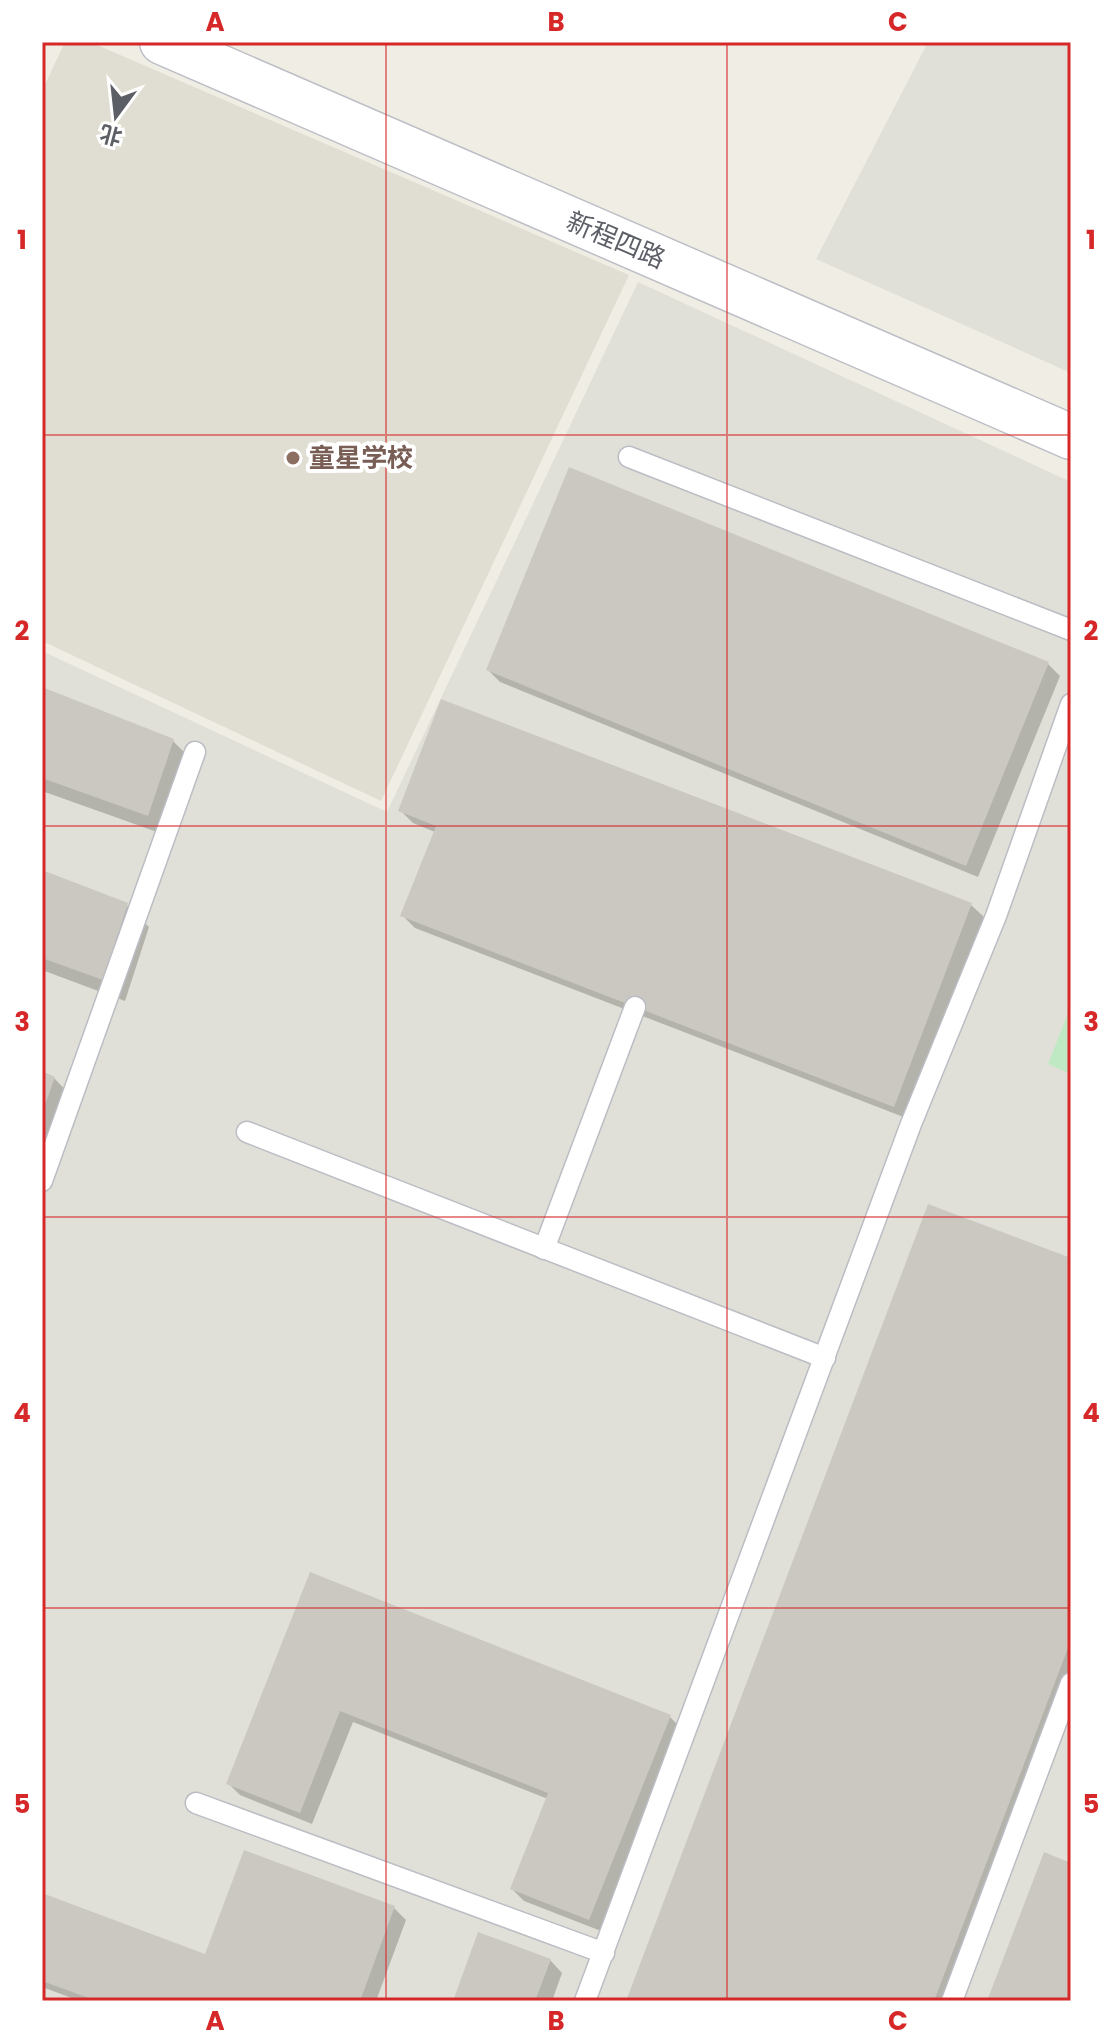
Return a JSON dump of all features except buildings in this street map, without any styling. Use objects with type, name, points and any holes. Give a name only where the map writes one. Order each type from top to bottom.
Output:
[{"type":"street","name":"新程四路","points":[[162,42],[1071,437]]},
{"type":"lane","points":[[629,457],[1071,630]]},
{"type":"lane","points":[[585,2001],[911,1124],[996,916],[1071,704]]},
{"type":"lane","points":[[42,1181],[195,752]]},
{"type":"lane","points":[[544,1249],[635,1007]]},
{"type":"lane","points":[[247,1132],[825,1358]]},
{"type":"lane","points":[[952,2001],[1071,1683]]},
{"type":"lane","points":[[196,1803],[604,1953]]},
{"type":"shaded area","name":"童星学校","points":[[65,42],[90,42],[629,275],[381,801],[42,641],[42,91]]},
{"type":"shaded area","points":[[928,42],[1071,42],[1071,373],[816,259]]},
{"type":"shaded area","points":[[638,282],[1071,482],[1071,2001],[42,2001],[42,651],[387,812]]},
{"type":"green space","points":[[1071,1006],[1071,1074],[1048,1064]]},
{"type":"place","name":"童星学校","points":[[293,458]]}]
